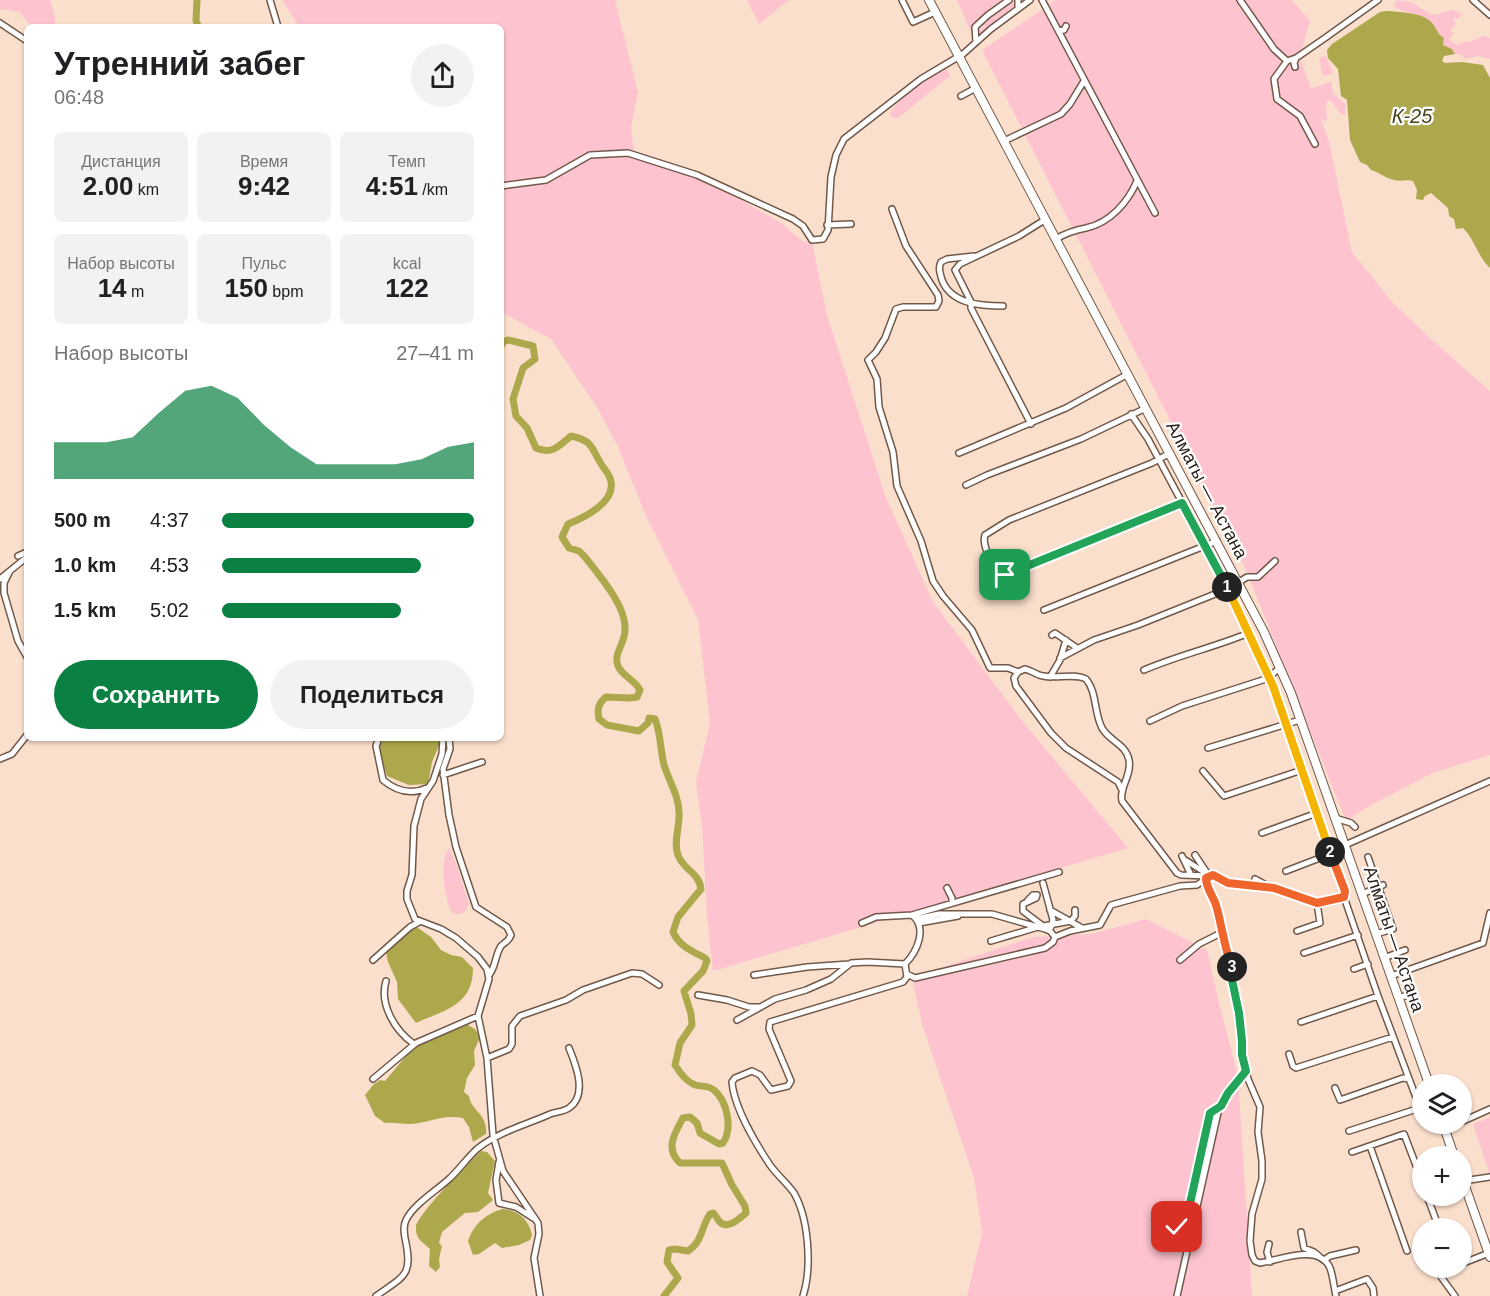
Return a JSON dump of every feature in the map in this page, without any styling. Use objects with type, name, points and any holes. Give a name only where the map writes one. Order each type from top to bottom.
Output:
[{"type":"highway","name":"Алматы — Астана","points":[[929,0],[1191,491],[1280,668],[1425,1074]]},
{"type":"highway","points":[[1472,1206],[1489,1255]]},
{"type":"street","points":[[270,0],[277,24]]},
{"type":"street","points":[[902,0],[914,22]]},
{"type":"street","points":[[976,42],[975,27],[1009,0]]},
{"type":"street","points":[[1018,0],[1018,9]]},
{"type":"street","points":[[504,186],[546,180],[590,155],[628,153],[697,175],[793,219],[803,226],[812,240],[823,239],[827,234],[831,177],[836,155],[844,139],[921,79],[959,57],[1030,0]]},
{"type":"street","points":[[1042,0],[1155,213]]},
{"type":"street","points":[[1240,0],[1274,49],[1287,61]]},
{"type":"street","points":[[1315,144],[1300,116],[1277,99],[1274,79],[1287,61],[1296,58],[1378,0]]},
{"type":"street","points":[[1473,0],[1490,15]]},
{"type":"street","points":[[909,27],[914,22],[935,12]]},
{"type":"street","points":[[0,23],[24,39]]},
{"type":"street","points":[[1059,31],[1064,30],[1066,26]]},
{"type":"street","points":[[1295,67],[1296,58]]},
{"type":"street","points":[[1004,141],[1056,117],[1067,109],[1084,81]]},
{"type":"street","points":[[961,96],[976,88]]},
{"type":"street","points":[[1056,239],[1067,232],[1097,224],[1114,214],[1137,181]]},
{"type":"street","points":[[892,209],[906,246],[938,296],[939,304],[936,307],[896,309],[885,338],[868,362],[877,379],[879,407],[893,452],[897,486],[921,541],[933,581],[972,630],[990,668],[1008,668],[1017,672],[1027,669],[1041,676],[1050,677],[1081,676],[1089,681],[1102,728],[1123,747],[1129,758],[1129,771],[1120,796],[1122,801],[1177,873],[1213,875],[1228,883],[1267,886]]},
{"type":"street","points":[[1031,424],[971,308],[971,302],[955,270],[959,265],[1019,236],[1046,219]]},
{"type":"street","points":[[827,225],[851,224]]},
{"type":"street","points":[[976,256],[943,260],[939,265],[945,288],[951,295],[964,301],[1003,306]]},
{"type":"street","points":[[928,280],[940,275]]},
{"type":"street","points":[[959,453],[1084,400],[1128,375]]},
{"type":"street","points":[[966,486],[987,475],[1082,439],[1146,408]]},
{"type":"street","points":[[1131,414],[1150,443],[1179,503],[1229,590],[1270,677],[1378,996],[1420,1108],[1349,1131]]},
{"type":"street","points":[[1150,443],[1161,436]]},
{"type":"street","points":[[1011,588],[1005,575],[984,545],[983,540],[988,532],[1016,517],[1158,460],[1172,457]]},
{"type":"street","points":[[1162,466],[1172,457]]},
{"type":"street","points":[[1005,575],[1179,503],[1191,491]]},
{"type":"street","points":[[1044,610],[1217,541]]},
{"type":"street","points":[[18,556],[24,555]]},
{"type":"street","points":[[0,579],[24,558]]},
{"type":"street","points":[[1060,658],[1099,638],[1229,590],[1247,577],[1258,577],[1275,561]]},
{"type":"street","points":[[9,573],[4,583],[4,593],[18,641],[24,652]]},
{"type":"street","points":[[1052,636],[1055,633],[1077,648]]},
{"type":"street","points":[[1144,670],[1172,658],[1213,647],[1249,633]]},
{"type":"street","points":[[1050,677],[1066,640]]},
{"type":"street","points":[[1150,721],[1182,706],[1270,677],[1280,668]]},
{"type":"street","points":[[1017,672],[1014,678],[1016,686],[1057,740],[1072,753],[1118,782],[1122,790]]},
{"type":"street","points":[[1208,748],[1300,720]]},
{"type":"street","points":[[0,759],[12,754],[24,739]]},
{"type":"street","points":[[378,741],[376,746],[382,778],[398,790],[411,792],[424,790],[430,785]]},
{"type":"street","points":[[443,741],[444,748],[430,785],[421,799],[413,833],[412,874],[407,891],[413,916],[419,922],[441,929],[469,949],[484,964],[489,975]]},
{"type":"street","points":[[449,741],[450,749],[443,765],[443,775],[454,839],[474,904],[477,909],[507,927],[511,935],[500,947],[494,969],[489,975],[478,1016],[487,1058],[494,1138],[500,1162],[503,1171],[536,1219],[539,1234],[534,1264],[540,1296]]},
{"type":"street","points":[[443,775],[482,762]]},
{"type":"street","points":[[1203,771],[1224,795],[1302,770]]},
{"type":"street","points":[[1286,871],[1331,854],[1490,781]]},
{"type":"street","points":[[411,792],[421,799]]},
{"type":"street","points":[[1262,832],[1317,813]]},
{"type":"street","points":[[1335,818],[1351,822],[1355,827]]},
{"type":"street","points":[[1195,855],[1207,875],[1206,885],[1215,902],[1221,933],[1234,972],[1232,980],[1239,1013],[1242,1055],[1260,1107],[1258,1132],[1262,1179],[1252,1214],[1250,1248],[1253,1258],[1257,1262],[1310,1255],[1322,1259],[1356,1250]]},
{"type":"street","points":[[1368,857],[1381,886],[1393,928],[1376,934]]},
{"type":"street","points":[[1191,875],[1184,858],[1207,875]]},
{"type":"street","points":[[918,920],[952,903],[1059,872]]},
{"type":"street","points":[[1054,937],[1100,925],[1112,906],[1180,886],[1197,885],[1207,875]]},
{"type":"street","points":[[1255,879],[1267,886],[1317,903],[1381,886]]},
{"type":"street","points":[[907,974],[915,978],[1040,950],[1050,945],[1054,937],[1043,883]]},
{"type":"street","points":[[947,888],[952,903]]},
{"type":"street","points":[[1028,900],[1023,904],[1023,911],[1040,927]]},
{"type":"street","points":[[1296,932],[1320,923],[1317,903]]},
{"type":"street","points":[[1050,910],[1082,928]]},
{"type":"street","points":[[918,920],[939,914],[992,914],[1051,928],[1071,921],[1075,916],[1075,910]]},
{"type":"street","points":[[1391,976],[1483,943],[1490,913]]},
{"type":"street","points":[[862,923],[876,917],[918,920],[963,915]]},
{"type":"street","points":[[803,1296],[809,1264],[805,1224],[794,1194],[771,1165],[746,1122],[732,1082],[735,1078],[753,1071],[760,1075],[771,1090],[788,1086],[790,1081],[769,1029],[770,1022],[906,980],[905,964],[920,940],[921,930],[918,920]]},
{"type":"street","points":[[373,960],[410,927],[419,922]]},
{"type":"street","points":[[991,941],[1040,927]]},
{"type":"street","points":[[1180,960],[1200,944],[1221,933]]},
{"type":"street","points":[[1304,953],[1358,936]]},
{"type":"street","points":[[1384,958],[1405,950]]},
{"type":"street","points":[[754,975],[807,967],[867,962],[905,964]]},
{"type":"street","points":[[737,1020],[775,999],[806,990],[831,979],[849,964]]},
{"type":"street","points":[[1354,969],[1368,964]]},
{"type":"street","points":[[487,1058],[509,1049],[512,1044],[512,1026],[520,1016],[632,973],[642,974],[659,985]]},
{"type":"street","points":[[386,981],[384,1002],[387,1010],[397,1026],[414,1044]]},
{"type":"street","points":[[1398,998],[1411,994]]},
{"type":"street","points":[[698,995],[749,1007],[762,1007]]},
{"type":"street","points":[[1301,1022],[1378,996]]},
{"type":"street","points":[[373,1078],[414,1044],[478,1016]]},
{"type":"street","points":[[1289,1054],[1296,1068],[1393,1037]]},
{"type":"street","points":[[376,1296],[405,1275],[408,1269],[409,1257],[403,1231],[407,1217],[450,1178],[475,1151],[494,1138],[551,1114],[567,1110],[574,1103],[580,1076],[569,1048]]},
{"type":"street","points":[[1177,1296],[1219,1108],[1246,1071]]},
{"type":"street","points":[[1335,1088],[1340,1100],[1403,1078],[1409,1079]]},
{"type":"street","points":[[1155,1220],[1170,1228],[1182,1223],[1189,1208],[1210,1113],[1219,1108]]},
{"type":"street","points":[[1472,1117],[1490,1109]]},
{"type":"street","points":[[1352,1152],[1400,1135],[1406,1135],[1412,1152]]},
{"type":"street","points":[[1370,1146],[1407,1251]]},
{"type":"street","points":[[500,1162],[496,1180],[499,1203],[516,1207],[536,1219]]},
{"type":"street","points":[[1472,1178],[1490,1177]]},
{"type":"street","points":[[1301,1232],[1304,1248],[1317,1253],[1330,1270],[1335,1293],[1367,1279],[1372,1285],[1374,1296]]},
{"type":"street","points":[[1269,1244],[1266,1252],[1270,1262]]},
{"type":"street","points":[[1472,1260],[1489,1255]]},
{"type":"street","points":[[1442,1278],[1455,1296]]},
{"type":"shaded area","points":[[0,0],[50,0],[56,24],[29,24],[19,12],[0,9]]},
{"type":"shaded area","points":[[282,0],[615,0],[638,92],[631,128],[634,153],[691,172],[745,197],[743,201],[781,223],[804,242],[812,242],[827,315],[885,495],[933,602],[1023,722],[1128,848],[713,971],[702,827],[696,782],[710,723],[698,620],[646,516],[618,447],[598,409],[551,339],[504,314],[504,24],[297,24]]},
{"type":"shaded area","points":[[747,0],[789,0],[759,24]]},
{"type":"shaded area","points":[[957,0],[1031,0],[978,41],[977,32],[987,25],[970,30]]},
{"type":"shaded area","points":[[1056,0],[1292,0],[1310,21],[1300,57],[1311,89],[1332,81],[1334,94],[1345,104],[1345,114],[1341,114],[1331,101],[1328,101],[1326,103],[1327,120],[1324,121],[1320,117],[1329,141],[1352,252],[1394,304],[1490,391],[1490,755],[1433,773],[1371,805],[1346,821],[1245,568],[982,50]]},
{"type":"shaded area","points":[[1397,0],[1411,2],[1432,15],[1450,10],[1463,15],[1457,19],[1453,18],[1456,24],[1451,30],[1453,35],[1449,39],[1457,45],[1482,37],[1490,38],[1490,59],[1478,56],[1465,59],[1462,55],[1455,54],[1453,50],[1443,45],[1444,41],[1429,21],[1393,6]]},
{"type":"shaded area","points":[[1326,56],[1333,73],[1325,76],[1322,74],[1319,58]]},
{"type":"shaded area","points":[[946,68],[950,76],[898,118],[893,118],[890,114],[906,95],[932,74]]},
{"type":"shaded area","points":[[449,848],[469,904],[464,913],[453,914],[447,900],[443,871]]},
{"type":"shaded area","points":[[1146,919],[1207,950],[1238,1076],[1252,1296],[967,1296],[982,1233],[974,1178],[922,1024],[912,979],[1033,937],[1091,934]]},
{"type":"shaded area","points":[[1490,1117],[1490,1175],[1473,1124]]},
{"type":"water","name":"К-25","points":[[1380,12],[1414,14],[1429,20],[1444,38],[1443,45],[1452,49],[1455,54],[1444,56],[1442,61],[1483,65],[1490,78],[1490,268],[1463,228],[1456,229],[1454,219],[1449,216],[1448,208],[1431,193],[1423,200],[1416,199],[1417,190],[1413,181],[1394,180],[1371,170],[1360,162],[1350,140],[1347,100],[1341,96],[1338,69],[1328,58],[1327,50],[1332,44]]},
{"type":"water","points":[[382,741],[441,741],[432,762],[428,784],[409,785],[387,776],[377,745]]},
{"type":"water","points":[[413,927],[431,937],[441,950],[462,957],[473,968],[472,981],[462,999],[446,1010],[416,1023],[398,999],[397,982],[386,952]]},
{"type":"water","points":[[466,1024],[475,1029],[480,1037],[474,1051],[475,1065],[467,1078],[464,1092],[482,1117],[486,1134],[473,1142],[469,1127],[463,1118],[448,1117],[410,1124],[385,1123],[375,1116],[365,1095],[373,1085],[380,1080],[385,1081],[416,1044]]},
{"type":"water","points":[[481,1151],[487,1152],[495,1161],[488,1193],[493,1200],[478,1212],[465,1213],[442,1232],[439,1243],[442,1246],[440,1267],[436,1272],[429,1266],[430,1249],[418,1237],[416,1227],[418,1221]]},
{"type":"water","points":[[503,1209],[514,1211],[526,1220],[532,1235],[530,1240],[502,1248],[495,1243],[479,1254],[473,1255],[468,1241],[473,1230],[486,1217]]},
{"type":"waterway","points":[[197,0],[198,24]]},
{"type":"waterway","points":[[504,342],[508,340],[533,346],[535,359],[523,368],[513,399],[516,416],[527,428],[536,448],[551,450],[571,436],[583,440],[592,448],[609,476],[611,490],[608,497],[597,509],[568,524],[562,537],[569,548],[579,551],[585,557],[622,611],[625,630],[617,657],[618,666],[640,690],[637,697],[606,697],[599,707],[599,719],[607,725],[639,731],[648,723],[649,718],[655,719],[664,765],[679,807],[676,845],[678,855],[700,883],[701,889],[678,917],[673,932],[682,945],[707,961],[703,971],[684,991],[692,1025],[680,1043],[675,1065],[689,1082],[709,1087],[719,1095],[727,1115],[728,1130],[723,1143],[719,1144],[700,1133],[697,1123],[690,1117],[683,1118],[672,1141],[672,1147],[675,1158],[680,1163],[722,1163],[745,1206],[746,1213],[733,1223],[726,1225],[722,1224],[713,1213],[710,1214],[693,1247],[688,1251],[669,1250],[667,1262],[678,1278],[664,1296]]},
{"type":"route","points":[[1005,575],[1182,503],[1229,590],[1273,686],[1345,891],[1342,898],[1317,903],[1280,889],[1228,883],[1213,875],[1206,878],[1206,885],[1215,902],[1225,949],[1234,972],[1232,980],[1239,1013],[1242,1055],[1246,1071],[1228,1093],[1221,1106],[1210,1113],[1189,1208],[1181,1225],[1177,1227]]}]
